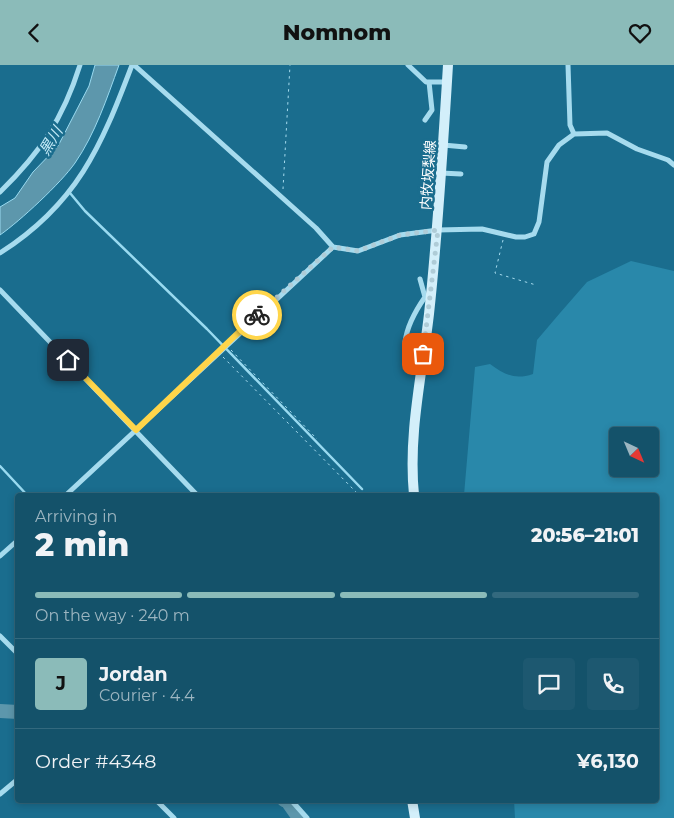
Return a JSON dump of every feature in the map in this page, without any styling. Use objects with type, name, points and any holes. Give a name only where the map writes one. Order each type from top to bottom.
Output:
[{"type":"main road","name":"内牧坂梨線","points":[[414,493],[415,407],[438,230],[448,65]]},
{"type":"main road","points":[[412,803],[415,818]]},
{"type":"street","points":[[0,192],[24,169],[48,137],[80,65]]},
{"type":"street","points":[[0,253],[38,226],[63,201],[81,177],[100,146],[133,65],[282,198],[333,247],[358,251],[400,235],[438,230],[482,229],[504,235],[525,237],[534,234],[539,222],[547,162],[559,145],[574,134],[607,133],[637,149],[668,160],[674,165]]},
{"type":"street","points":[[408,65],[426,82],[447,82]]},
{"type":"street","points":[[568,65],[570,125],[574,134]]},
{"type":"street","points":[[425,120],[432,110],[429,82]]},
{"type":"street","points":[[443,145],[465,147]]},
{"type":"street","points":[[442,173],[460,174]]},
{"type":"street","points":[[68,493],[225,345],[333,247]]},
{"type":"street","points":[[405,342],[407,330],[428,297],[420,279]]},
{"type":"street","points":[[0,290],[195,493]]},
{"type":"street","points":[[0,556],[15,543]]},
{"type":"street","points":[[0,636],[15,651]]},
{"type":"street","points":[[0,794],[15,782]]},
{"type":"street","points":[[159,803],[174,818]]},
{"type":"street","points":[[294,803],[307,818]]},
{"type":"path","points":[[282,198],[290,65]]},
{"type":"path","points":[[504,235],[495,273],[536,285]]},
{"type":"path","points":[[225,345],[317,439]]},
{"type":"path","points":[[218,352],[356,492]]},
{"type":"shaded area","points":[[95,65],[119,65],[89,140],[69,171],[29,211],[0,235],[0,207],[15,198],[33,172],[58,146],[89,86]]},
{"type":"shaded area","points":[[631,261],[674,271],[674,818],[515,818],[514,803],[659,803],[659,493],[464,493],[475,367],[490,364],[510,375],[521,377],[533,374],[537,340],[587,282]]},
{"type":"waterway","points":[[70,193],[85,211],[207,329],[362,489]]},
{"type":"waterway","points":[[0,466],[25,493]]},
{"type":"waterway","points":[[0,711],[15,712]]},
{"type":"waterway","points":[[288,803],[299,818]]},
{"type":"way so far","points":[[257,315],[333,247],[358,251],[382,240],[400,235],[416,231],[438,230],[423,354]]},
{"type":"route","points":[[68,360],[136,430],[257,315]]},
{"type":"water label","name":"黒川","points":[[51,141]]}]
